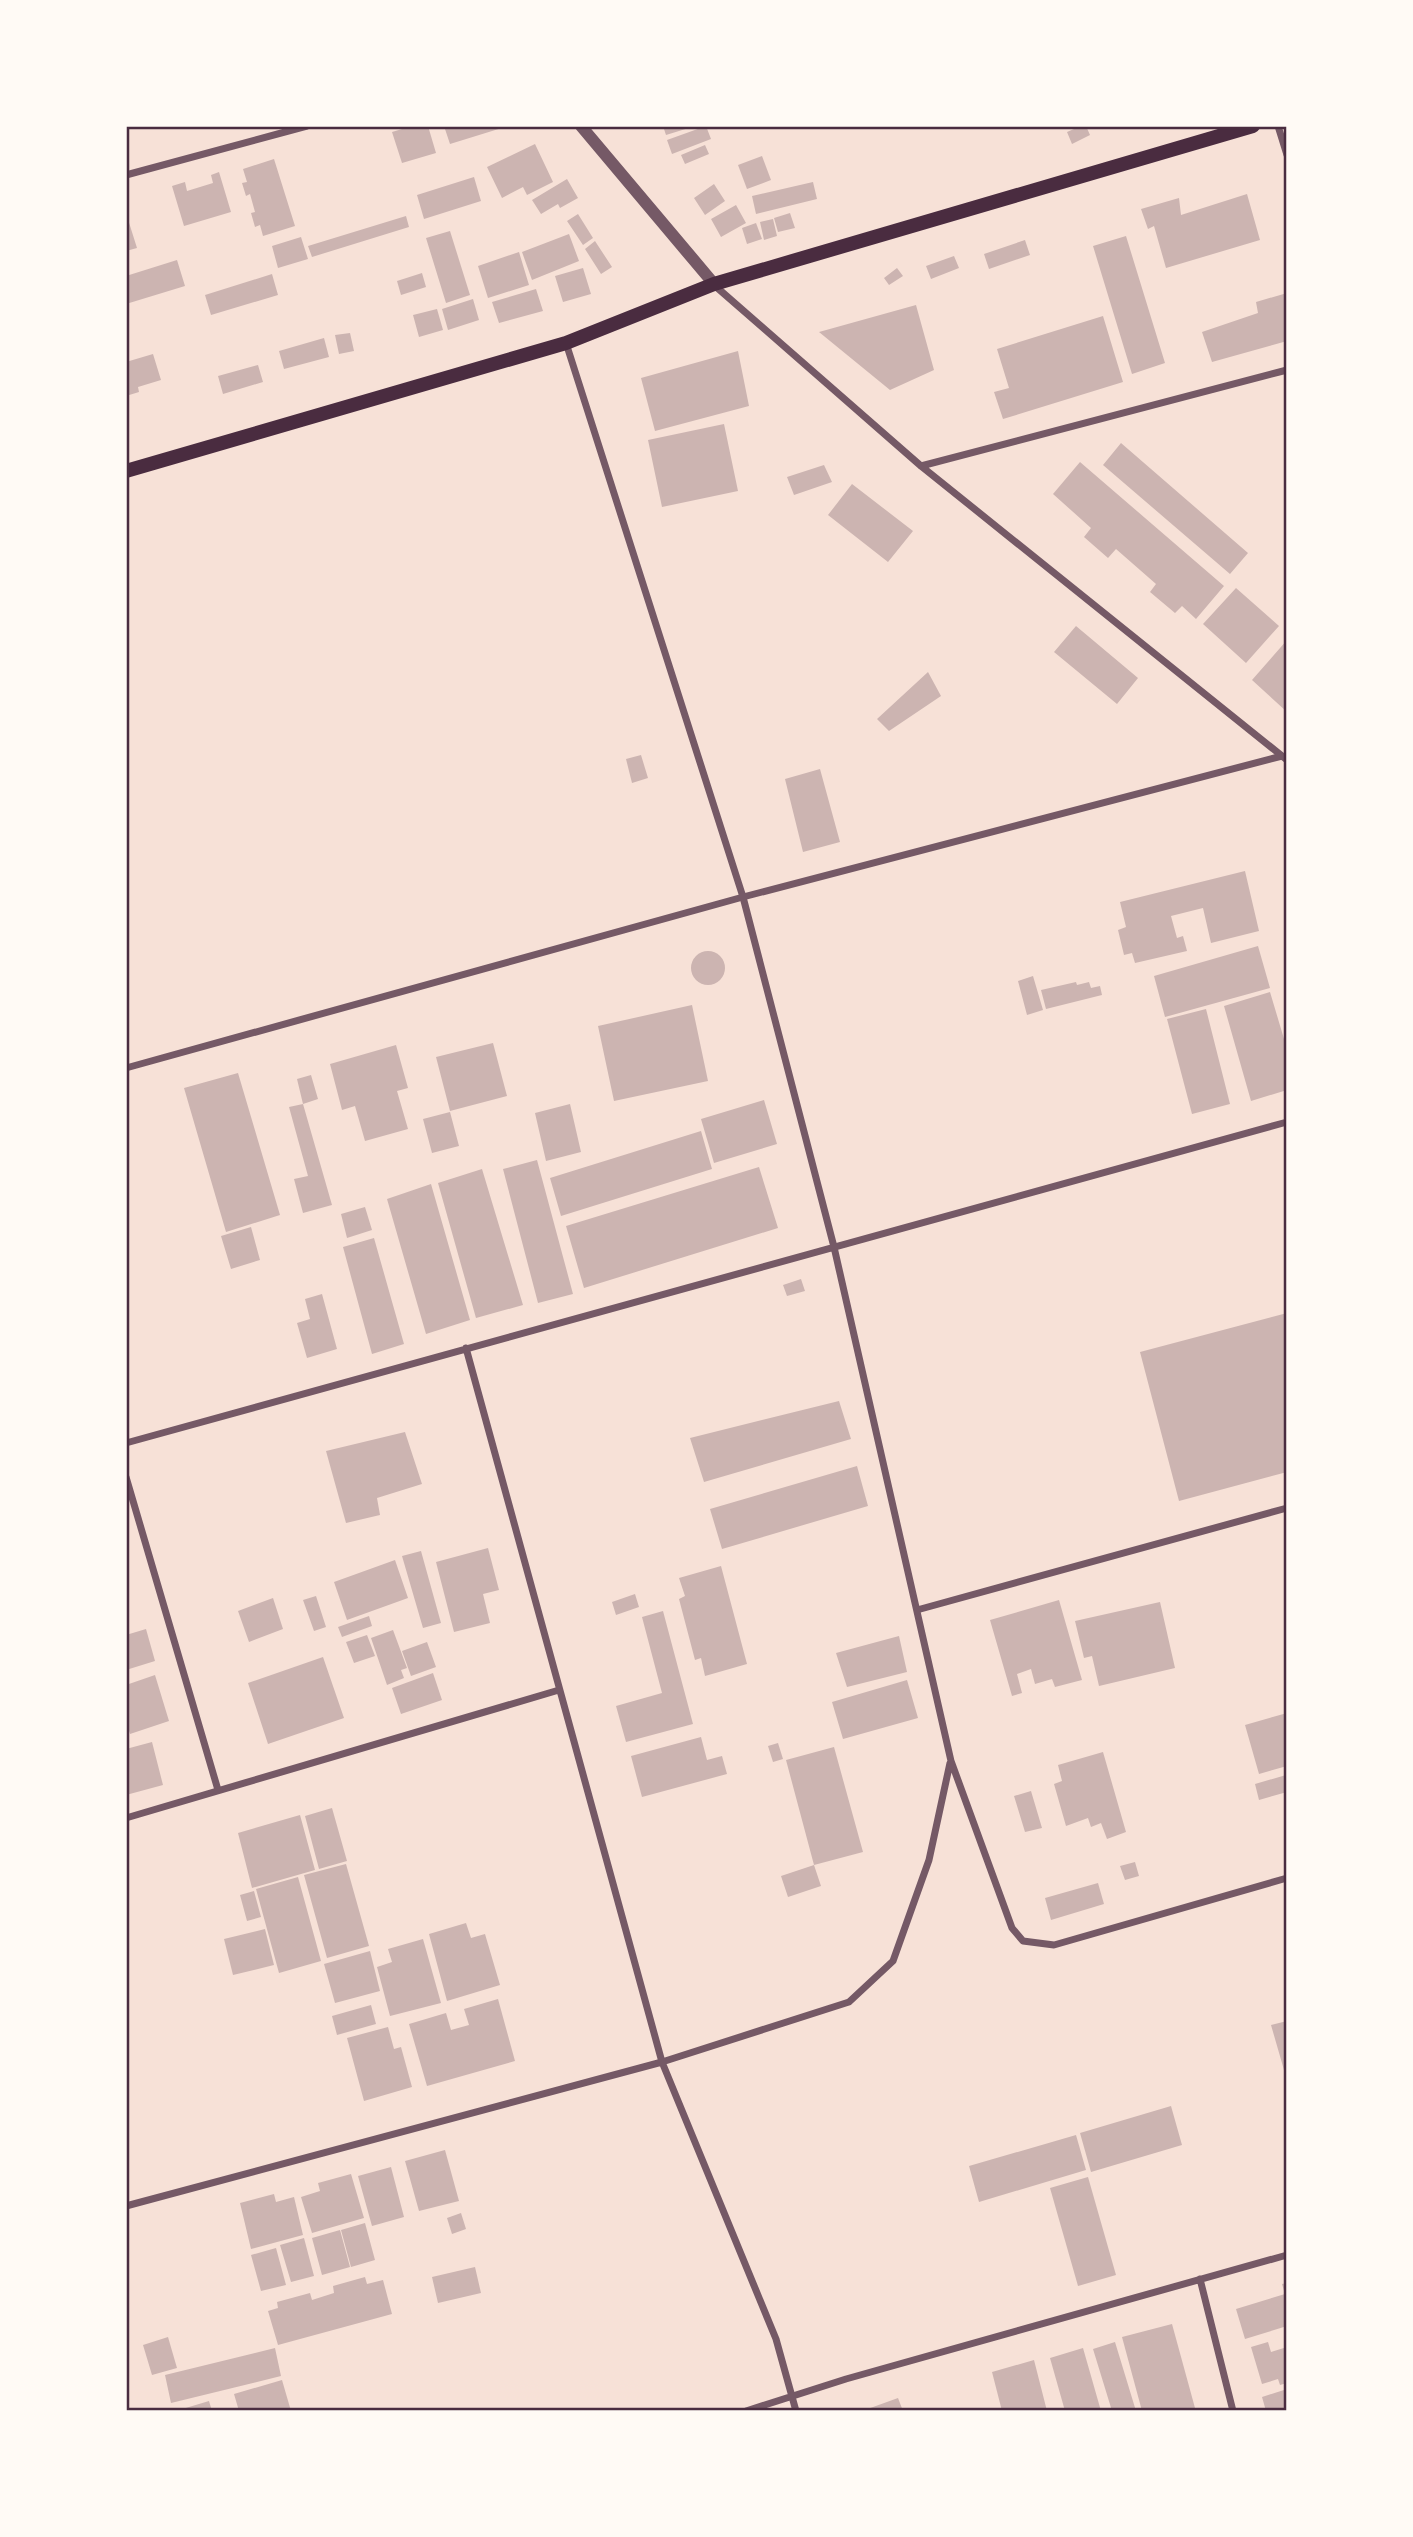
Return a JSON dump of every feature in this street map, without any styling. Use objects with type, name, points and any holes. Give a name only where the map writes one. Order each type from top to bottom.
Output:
[{"type":"main road","points":[[126,471],[566,343],[714,284],[1253,126]]},
{"type":"street","points":[[126,175],[307,126]]},
{"type":"street","points":[[581,126],[714,284],[921,466],[1284,758]]},
{"type":"street","points":[[1278,126],[1287,155]]},
{"type":"street","points":[[566,343],[743,897],[834,1247],[951,1761],[1012,1928],[1024,1941],[1054,1945],[1287,1878]]},
{"type":"street","points":[[921,466],[1287,370]]},
{"type":"street","points":[[126,1068],[743,897],[1284,758]]},
{"type":"street","points":[[126,1443],[1287,1122]]},
{"type":"street","points":[[466,1348],[662,2062],[776,2339],[796,2411]]},
{"type":"street","points":[[126,1477],[218,1790]]},
{"type":"street","points":[[917,1611],[1287,1510]]},
{"type":"street","points":[[126,1818],[559,1690]]},
{"type":"street","points":[[126,2206],[662,2062],[849,2002],[893,1961],[929,1860],[951,1761]]},
{"type":"street","points":[[746,2411],[846,2379],[1287,2255]]},
{"type":"street","points":[[1200,2279],[1233,2411]]},
{"type":"building","points":[[412,126],[428,126],[436,153],[402,163],[392,132]]},
{"type":"building","points":[[444,126],[505,126],[505,127],[450,144]]},
{"type":"building","points":[[663,126],[692,126],[692,127],[666,135]]},
{"type":"building","points":[[706,126],[711,139],[672,154],[667,140]]},
{"type":"building","points":[[1086,126],[1090,135],[1072,144],[1067,132]]},
{"type":"building","points":[[535,144],[553,182],[527,195],[523,187],[502,198],[487,167]]},
{"type":"building","points":[[705,145],[709,154],[685,164],[681,155]]},
{"type":"building","points":[[762,156],[771,180],[747,189],[738,165]]},
{"type":"building","points":[[274,159],[295,226],[263,236],[260,225],[255,227],[251,213],[255,212],[250,194],[246,196],[242,183],[247,182],[243,169]]},
{"type":"building","points":[[219,172],[231,212],[184,226],[172,186],[185,182],[187,191],[213,183],[211,175]]},
{"type":"building","points":[[474,177],[481,201],[424,219],[417,195]]},
{"type":"building","points":[[567,179],[578,198],[560,208],[558,204],[541,214],[532,200]]},
{"type":"building","points":[[813,182],[817,199],[756,214],[752,196]]},
{"type":"building","points":[[714,184],[725,201],[705,215],[694,198]]},
{"type":"building","points":[[1247,194],[1260,240],[1166,268],[1154,226],[1148,229],[1141,209],[1179,198],[1181,215]]},
{"type":"building","points":[[736,205],[746,223],[721,237],[711,219]]},
{"type":"building","points":[[126,213],[137,248],[126,251]]},
{"type":"building","points":[[790,213],[795,228],[778,232],[774,218]]},
{"type":"building","points":[[578,214],[593,238],[583,245],[567,221]]},
{"type":"building","points":[[406,216],[409,227],[312,257],[308,246]]},
{"type":"building","points":[[773,219],[777,236],[764,240],[760,222]]},
{"type":"building","points":[[756,223],[762,239],[747,244],[742,228]]},
{"type":"building","points":[[450,231],[470,295],[446,303],[426,238]]},
{"type":"building","points":[[569,234],[579,261],[532,280],[522,252]]},
{"type":"building","points":[[1126,236],[1165,363],[1132,374],[1093,246]]},
{"type":"building","points":[[301,237],[308,259],[278,268],[272,246]]},
{"type":"building","points":[[1025,240],[1030,255],[989,269],[984,254]]},
{"type":"building","points":[[595,241],[612,267],[601,274],[585,249]]},
{"type":"building","points":[[519,252],[529,285],[488,298],[478,266]]},
{"type":"building","points":[[954,256],[959,268],[931,279],[926,266]]},
{"type":"building","points":[[177,260],[185,286],[126,304],[126,276]]},
{"type":"building","points":[[583,268],[591,294],[563,302],[555,276]]},
{"type":"building","points":[[897,268],[903,276],[889,285],[884,278]]},
{"type":"building","points":[[422,273],[426,287],[401,295],[397,281]]},
{"type":"building","points":[[272,274],[278,295],[211,315],[205,295]]},
{"type":"building","points":[[536,289],[543,311],[499,323],[492,302]]},
{"type":"building","points":[[1287,293],[1287,341],[1212,362],[1202,332],[1258,313],[1256,302]]},
{"type":"building","points":[[473,299],[479,320],[448,330],[442,309]]},
{"type":"building","points":[[916,305],[934,370],[890,390],[819,332]]},
{"type":"building","points":[[437,309],[443,330],[419,337],[413,315]]},
{"type":"building","points":[[1103,316],[1123,382],[1003,419],[994,392],[1009,388],[997,349]]},
{"type":"building","points":[[350,333],[354,351],[339,354],[335,335]]},
{"type":"building","points":[[324,338],[329,357],[284,369],[279,351]]},
{"type":"building","points":[[738,351],[749,406],[655,431],[641,378]]},
{"type":"building","points":[[153,354],[161,380],[138,387],[139,392],[126,396],[126,362]]},
{"type":"building","points":[[258,365],[263,382],[223,394],[218,376]]},
{"type":"building","points":[[724,424],[738,491],[662,507],[648,440]]},
{"type":"building","points":[[1121,443],[1248,553],[1230,574],[1103,465]]},
{"type":"building","points":[[1080,462],[1224,586],[1196,619],[1182,606],[1175,613],[1150,592],[1156,584],[1116,549],[1108,558],[1084,537],[1091,528],[1053,494]]},
{"type":"building","points":[[824,465],[832,482],[794,495],[787,477]]},
{"type":"building","points":[[852,484],[913,531],[888,562],[828,515]]},
{"type":"building","points":[[1236,588],[1279,626],[1246,663],[1203,624]]},
{"type":"building","points":[[1076,626],[1138,678],[1117,704],[1054,652]]},
{"type":"building","points":[[1287,640],[1287,712],[1252,680]]},
{"type":"building","points":[[928,672],[941,696],[889,731],[877,719]]},
{"type":"building","points":[[641,755],[648,778],[632,783],[626,759]]},
{"type":"building","points":[[820,769],[840,842],[803,852],[785,779]]},
{"type":"building","points":[[1245,871],[1259,931],[1211,943],[1203,908],[1171,916],[1177,938],[1183,936],[1187,951],[1135,963],[1132,953],[1124,955],[1118,930],[1126,927],[1120,902]]},
{"type":"building","points":[[1258,946],[1270,988],[1165,1017],[1154,976]]},
{"type":"building","points":[[708,951],[720,956],[725,968],[720,980],[708,985],[696,980],[691,968],[696,956]]},
{"type":"building","points":[[1033,976],[1043,1010],[1027,1015],[1018,981]]},
{"type":"building","points":[[1076,982],[1077,985],[1089,982],[1091,988],[1100,986],[1102,995],[1046,1009],[1041,990]]},
{"type":"building","points":[[1270,992],[1287,1049],[1287,1090],[1251,1101],[1224,1006]]},
{"type":"building","points":[[692,1005],[708,1081],[614,1101],[598,1026]]},
{"type":"building","points":[[1206,1009],[1230,1104],[1192,1114],[1167,1019]]},
{"type":"building","points":[[493,1043],[507,1096],[450,1111],[436,1057]]},
{"type":"building","points":[[396,1045],[408,1088],[397,1091],[408,1129],[365,1141],[355,1106],[342,1110],[330,1064]]},
{"type":"building","points":[[238,1073],[280,1215],[226,1232],[184,1088]]},
{"type":"building","points":[[311,1075],[318,1099],[303,1104],[297,1079]]},
{"type":"building","points":[[764,1100],[777,1144],[714,1163],[701,1119]]},
{"type":"building","points":[[303,1104],[332,1205],[303,1213],[294,1179],[308,1176],[289,1107]]},
{"type":"building","points":[[570,1104],[581,1152],[546,1161],[535,1113]]},
{"type":"building","points":[[450,1112],[459,1146],[432,1153],[423,1119]]},
{"type":"building","points":[[701,1131],[712,1169],[561,1216],[550,1178]]},
{"type":"building","points":[[537,1160],[573,1294],[538,1303],[503,1169]]},
{"type":"building","points":[[759,1167],[778,1228],[584,1288],[566,1226]]},
{"type":"building","points":[[482,1169],[523,1305],[476,1318],[438,1183]]},
{"type":"building","points":[[431,1184],[470,1320],[426,1334],[387,1199]]},
{"type":"building","points":[[365,1207],[372,1230],[347,1238],[341,1214]]},
{"type":"building","points":[[251,1227],[260,1260],[231,1269],[221,1236]]},
{"type":"building","points":[[374,1238],[404,1344],[372,1354],[343,1247]]},
{"type":"building","points":[[801,1279],[805,1291],[787,1296],[783,1285]]},
{"type":"building","points":[[322,1294],[337,1349],[307,1358],[297,1323],[310,1319],[305,1299]]},
{"type":"building","points":[[1287,1313],[1287,1472],[1179,1501],[1140,1352]]},
{"type":"building","points":[[839,1401],[851,1439],[704,1482],[690,1438]]},
{"type":"building","points":[[405,1432],[422,1484],[377,1498],[380,1515],[346,1523],[326,1451]]},
{"type":"building","points":[[857,1466],[868,1506],[722,1549],[710,1509]]},
{"type":"building","points":[[488,1548],[499,1590],[483,1594],[490,1623],[454,1632],[436,1562]]},
{"type":"building","points":[[421,1551],[441,1623],[423,1628],[402,1556]]},
{"type":"building","points":[[395,1560],[408,1598],[347,1620],[334,1582]]},
{"type":"building","points":[[721,1566],[747,1664],[705,1676],[701,1658],[695,1660],[679,1599],[685,1596],[679,1578]]},
{"type":"building","points":[[635,1594],[639,1607],[616,1615],[612,1602]]},
{"type":"building","points":[[316,1596],[326,1627],[314,1631],[303,1600]]},
{"type":"building","points":[[273,1598],[283,1629],[249,1642],[238,1611]]},
{"type":"building","points":[[1059,1600],[1082,1680],[1055,1687],[1052,1679],[1035,1684],[1031,1669],[1017,1674],[1022,1693],[1012,1696],[990,1620]]},
{"type":"building","points":[[1160,1602],[1175,1668],[1099,1686],[1092,1656],[1084,1658],[1075,1621]]},
{"type":"building","points":[[663,1611],[693,1724],[626,1742],[616,1706],[662,1693],[642,1617]]},
{"type":"building","points":[[369,1616],[372,1626],[342,1637],[338,1627]]},
{"type":"building","points":[[146,1629],[155,1661],[126,1670],[126,1635]]},
{"type":"building","points":[[393,1630],[407,1668],[401,1670],[404,1678],[387,1685],[371,1638]]},
{"type":"building","points":[[367,1635],[375,1656],[354,1663],[346,1642]]},
{"type":"building","points":[[899,1636],[907,1672],[847,1687],[836,1653]]},
{"type":"building","points":[[427,1642],[436,1667],[411,1676],[402,1651]]},
{"type":"building","points":[[323,1657],[344,1718],[268,1744],[248,1683]]},
{"type":"building","points":[[433,1673],[442,1700],[401,1714],[392,1688]]},
{"type":"building","points":[[155,1675],[169,1721],[130,1734],[126,1721],[126,1685]]},
{"type":"building","points":[[907,1680],[918,1718],[843,1739],[832,1702]]},
{"type":"building","points":[[1287,1713],[1287,1766],[1259,1774],[1245,1725]]},
{"type":"building","points":[[701,1737],[707,1760],[722,1756],[727,1774],[642,1797],[631,1756]]},
{"type":"building","points":[[152,1742],[163,1785],[126,1795],[126,1749]]},
{"type":"building","points":[[778,1743],[783,1759],[773,1762],[768,1746]]},
{"type":"building","points":[[834,1747],[863,1852],[814,1865],[786,1760]]},
{"type":"building","points":[[1103,1752],[1126,1832],[1107,1839],[1101,1823],[1091,1827],[1088,1818],[1066,1826],[1054,1784],[1062,1781],[1058,1765]]},
{"type":"building","points":[[1286,1775],[1287,1792],[1259,1800],[1255,1784]]},
{"type":"building","points":[[1031,1791],[1042,1828],[1025,1832],[1014,1796]]},
{"type":"building","points":[[332,1808],[347,1861],[319,1869],[305,1816]]},
{"type":"building","points":[[300,1815],[315,1870],[252,1888],[238,1833]]},
{"type":"building","points":[[1135,1862],[1139,1876],[1125,1880],[1120,1866]]},
{"type":"building","points":[[346,1864],[369,1946],[327,1958],[304,1875]]},
{"type":"building","points":[[814,1865],[821,1886],[788,1897],[781,1876]]},
{"type":"building","points":[[298,1877],[321,1961],[279,1973],[256,1889]]},
{"type":"building","points":[[1098,1883],[1104,1904],[1051,1920],[1045,1898]]},
{"type":"building","points":[[254,1891],[261,1917],[247,1921],[240,1895]]},
{"type":"building","points":[[466,1923],[471,1938],[485,1934],[500,1985],[447,2001],[429,1934]]},
{"type":"building","points":[[265,1929],[274,1965],[233,1975],[224,1939]]},
{"type":"building","points":[[423,1939],[441,2003],[390,2016],[377,1967],[392,1962],[388,1949]]},
{"type":"building","points":[[370,1951],[380,1991],[335,2003],[324,1964]]},
{"type":"building","points":[[498,1999],[515,2061],[427,2086],[409,2024],[446,2013],[451,2030],[469,2025],[464,2009]]},
{"type":"building","points":[[371,2005],[376,2024],[337,2035],[332,2016]]},
{"type":"building","points":[[1287,2021],[1287,2069],[1284,2070],[1271,2025]]},
{"type":"building","points":[[388,2027],[394,2049],[401,2047],[412,2087],[364,2101],[347,2038]]},
{"type":"building","points":[[1171,2106],[1182,2145],[1091,2172],[1080,2133]]},
{"type":"building","points":[[1076,2135],[1086,2170],[979,2202],[969,2166]]},
{"type":"building","points":[[445,2150],[459,2201],[419,2211],[405,2161]]},
{"type":"building","points":[[391,2167],[404,2217],[372,2226],[358,2176]]},
{"type":"building","points":[[351,2174],[364,2218],[312,2233],[301,2197],[320,2191],[318,2183]]},
{"type":"building","points":[[1088,2177],[1116,2275],[1078,2286],[1050,2188]]},
{"type":"building","points":[[274,2194],[276,2202],[294,2197],[303,2235],[251,2249],[240,2203]]},
{"type":"building","points":[[461,2213],[466,2229],[452,2234],[447,2218]]},
{"type":"building","points":[[365,2223],[375,2260],[351,2267],[341,2230]]},
{"type":"building","points":[[340,2230],[350,2267],[322,2275],[312,2238]]},
{"type":"building","points":[[304,2238],[314,2276],[291,2282],[280,2245]]},
{"type":"building","points":[[276,2248],[286,2285],[261,2291],[251,2255]]},
{"type":"building","points":[[475,2267],[481,2293],[438,2303],[432,2277]]},
{"type":"building","points":[[365,2277],[367,2284],[383,2280],[392,2314],[278,2345],[268,2311],[278,2308],[277,2302],[310,2293],[312,2300],[334,2293],[333,2286]]},
{"type":"building","points":[[1287,2283],[1287,2326],[1245,2339],[1236,2309],[1285,2294],[1282,2284]]},
{"type":"building","points":[[1172,2324],[1195,2408],[1185,2411],[1142,2411],[1122,2337]]},
{"type":"building","points":[[168,2337],[177,2368],[152,2375],[143,2345]]},
{"type":"building","points":[[1115,2342],[1136,2411],[1112,2411],[1093,2349]]},
{"type":"building","points":[[1268,2342],[1271,2352],[1287,2347],[1287,2383],[1280,2385],[1278,2379],[1262,2384],[1251,2347]]},
{"type":"building","points":[[275,2348],[281,2376],[171,2403],[165,2375]]},
{"type":"building","points":[[1083,2348],[1101,2411],[1065,2411],[1050,2358]]},
{"type":"building","points":[[1034,2360],[1047,2411],[1002,2411],[992,2372]]},
{"type":"building","points":[[282,2380],[291,2411],[239,2411],[234,2394]]},
{"type":"building","points":[[1287,2389],[1287,2411],[1266,2411],[1262,2397]]},
{"type":"building","points":[[898,2398],[903,2411],[862,2411]]},
{"type":"building","points":[[209,2401],[212,2411],[179,2411],[179,2410]]}]
